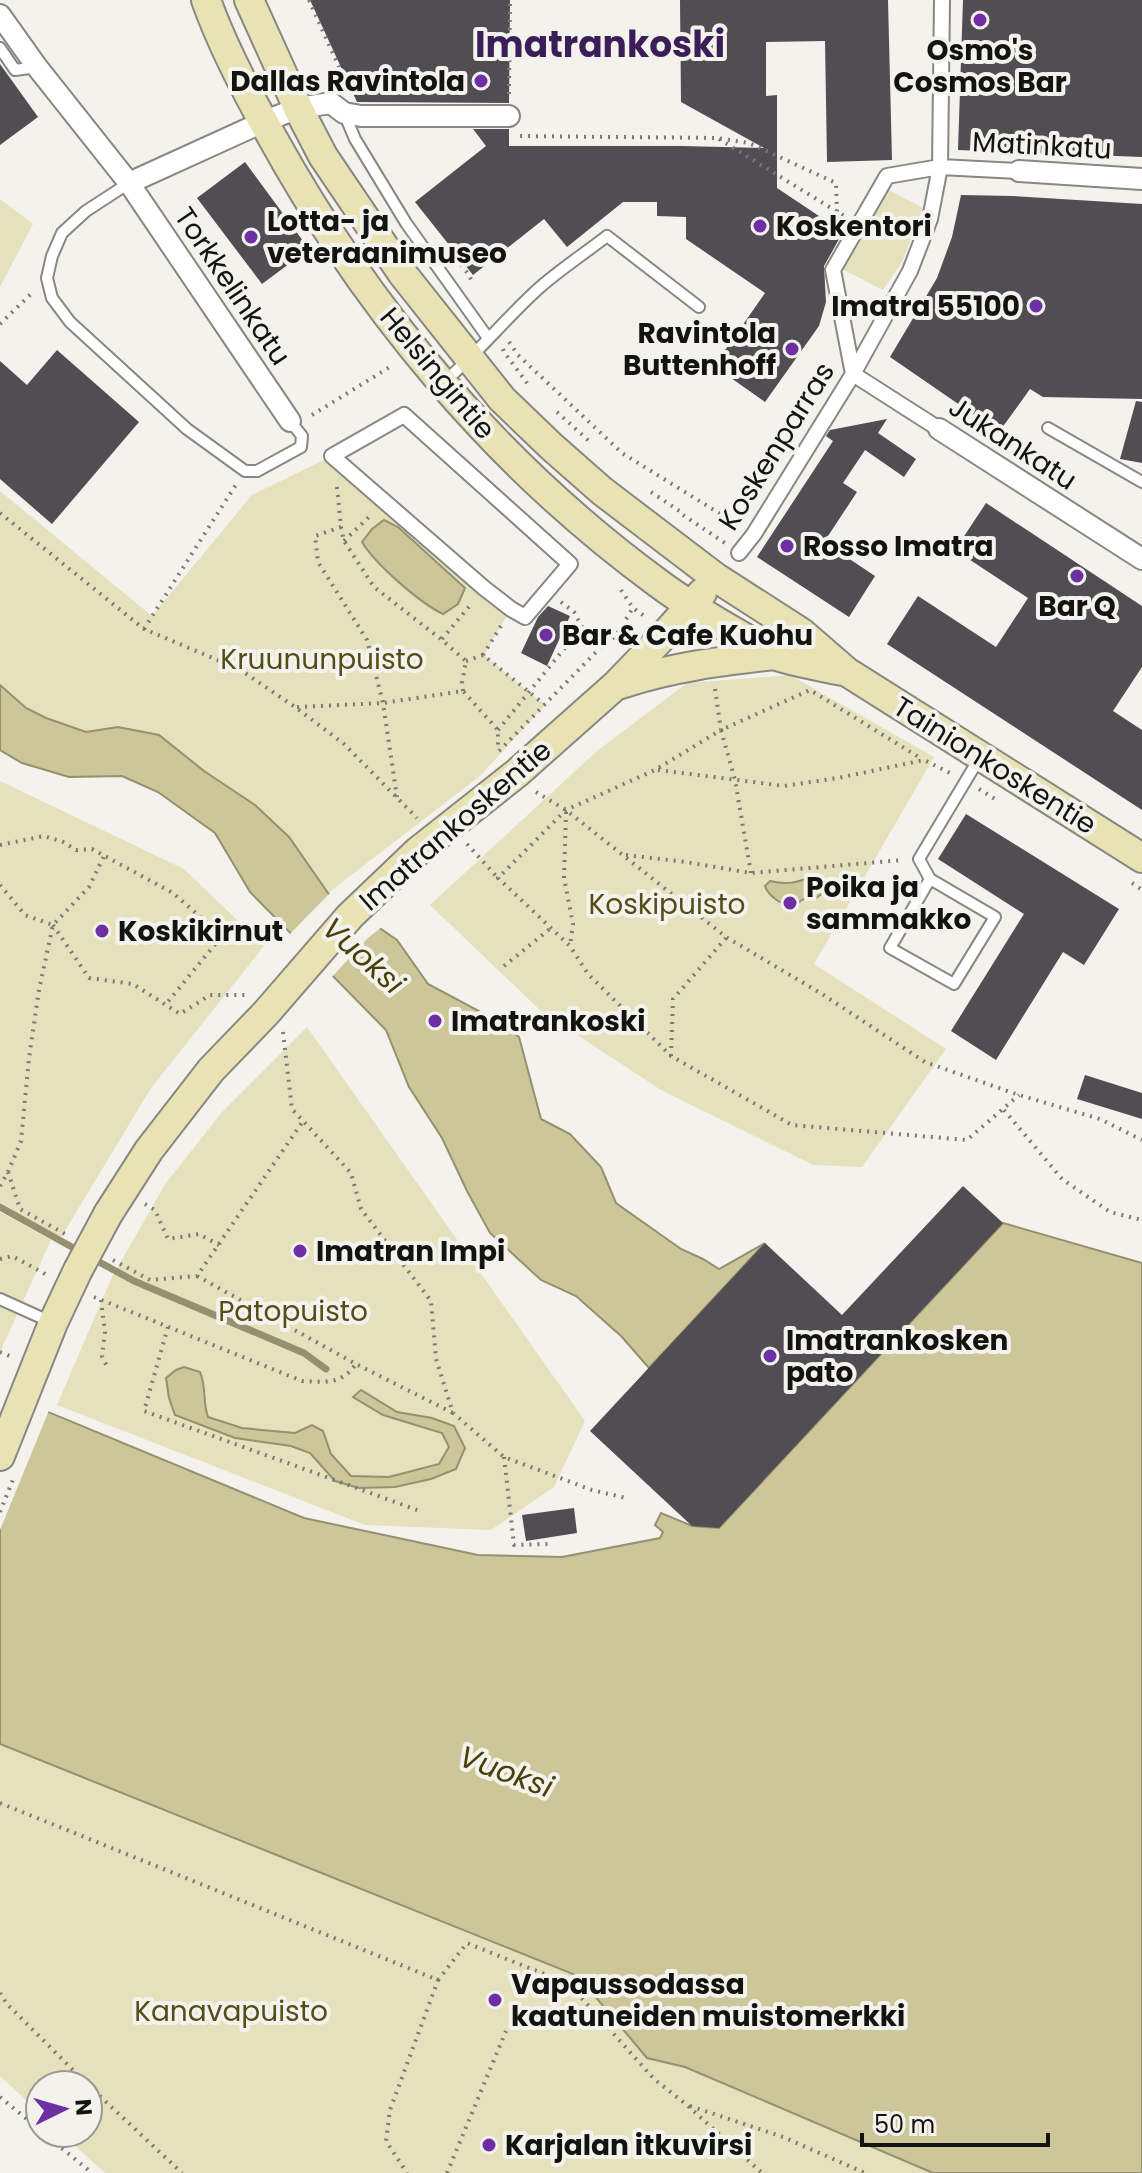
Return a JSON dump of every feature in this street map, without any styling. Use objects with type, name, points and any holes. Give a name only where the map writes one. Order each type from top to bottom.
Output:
[{"type":"main road","name":"Helsingintie","points":[[206,0],[224,45],[291,173],[375,298],[442,384],[478,425],[574,517],[690,607]]},
{"type":"main road","name":"Helsingintie","points":[[249,0],[323,156],[402,273],[469,360],[502,399],[552,447],[602,491],[715,577]]},
{"type":"main road","name":"Imatrankoskentie","points":[[0,1456],[53,1323],[108,1214],[149,1150],[211,1070],[350,916],[426,846],[517,773],[616,685],[715,577]]},
{"type":"main road","name":"Tainionkoskentie","points":[[715,577],[802,633],[847,672],[981,756],[1136,870]]},
{"type":"main road","name":"Tainionkoskentie","points":[[690,607],[775,655],[847,672]]},
{"type":"main road","name":"Imatrankoskentie","points":[[616,685],[711,662],[775,655]]},
{"type":"street","name":"Koskenparras","points":[[739,553],[754,534],[853,374],[910,271],[930,219],[940,167],[942,0]]},
{"type":"street","name":"Torkkelinkatu","points":[[0,15],[129,183],[300,418]]},
{"type":"street","points":[[129,183],[298,108],[331,103],[353,115],[509,116]]},
{"type":"street","name":"Matinkatu","points":[[853,374],[833,270],[887,176],[940,167],[1142,179]]},
{"type":"street","name":"Jukankatu","points":[[853,374],[1142,559]]},
{"type":"street","points":[[404,415],[570,564],[525,617],[484,588],[332,456],[404,415]]},
{"type":"lane","points":[[0,48],[15,70],[37,67]]},
{"type":"lane","points":[[353,115],[355,139],[406,223],[488,338]]},
{"type":"lane","points":[[129,183],[86,211],[62,233],[47,278],[52,298],[70,322],[187,429],[245,471],[257,471],[301,447],[300,418]]},
{"type":"lane","points":[[442,384],[540,287],[607,236],[699,307]]},
{"type":"lane","points":[[1048,428],[1142,482]]},
{"type":"lane","points":[[930,879],[890,948],[954,984],[995,917],[930,879],[919,859],[981,756]]},
{"type":"lane","points":[[0,1299],[53,1323]]},
{"type":"path","points":[[309,0],[353,115]]},
{"type":"path","points":[[510,0],[509,136],[717,138],[749,143],[836,183],[837,212]]},
{"type":"path","points":[[717,138],[858,225]]},
{"type":"path","points":[[450,251],[469,275],[474,287]]},
{"type":"path","points":[[0,324],[47,278]]},
{"type":"path","points":[[499,327],[504,352],[532,389]]},
{"type":"path","points":[[499,327],[518,355],[622,453],[754,534]]},
{"type":"path","points":[[300,418],[402,359]]},
{"type":"path","points":[[554,409],[597,449]]},
{"type":"path","points":[[332,456],[344,541],[374,587],[466,661]]},
{"type":"path","points":[[144,629],[245,471]]},
{"type":"path","points":[[641,486],[684,514]]},
{"type":"path","points":[[344,541],[385,502]]},
{"type":"path","points":[[0,513],[144,629],[239,669],[344,744],[420,821],[426,846]]},
{"type":"path","points":[[341,527],[315,536],[318,562],[367,640],[383,703],[397,798]]},
{"type":"path","points":[[442,640],[484,588]]},
{"type":"path","points":[[547,590],[574,612],[582,627],[603,645]]},
{"type":"path","points":[[623,592],[633,608],[667,632]]},
{"type":"path","points":[[582,627],[498,730],[498,751],[603,645],[615,637],[633,608]]},
{"type":"path","points":[[466,661],[483,655],[511,609]]},
{"type":"path","points":[[483,655],[545,705]]},
{"type":"path","points":[[466,661],[463,691],[498,730]]},
{"type":"path","points":[[711,662],[721,730],[735,780],[751,873]]},
{"type":"path","points":[[498,878],[566,810],[655,770],[721,730],[810,690],[1004,805]]},
{"type":"path","points":[[295,707],[383,703],[463,691]]},
{"type":"path","points":[[655,770],[784,786],[924,760]]},
{"type":"path","points":[[531,789],[566,810],[726,937],[822,994],[925,1062],[1100,1119],[1142,1140]]},
{"type":"path","points":[[566,810],[564,878],[573,924],[570,946]]},
{"type":"path","points":[[0,845],[44,836],[76,850],[92,849],[173,893],[222,936],[166,1004]]},
{"type":"path","points":[[463,840],[570,946],[588,974],[671,1056],[792,1125],[967,1140],[1019,1095]]},
{"type":"path","points":[[624,855],[751,873],[919,859]]},
{"type":"path","points":[[0,1186],[21,1141],[39,990],[53,925],[89,887],[104,856]]},
{"type":"path","points":[[1136,870],[1142,890]]},
{"type":"path","points":[[0,885],[25,915],[53,925],[89,978],[133,984],[180,1014],[210,995],[266,1011],[292,1109],[351,1173],[361,1209],[431,1301],[436,1359],[453,1413]]},
{"type":"path","points":[[504,966],[551,928]]},
{"type":"path","points":[[671,1056],[673,999],[726,937]]},
{"type":"path","points":[[1003,1109],[1062,1179],[1110,1212],[1142,1220]]},
{"type":"path","points":[[197,1276],[303,1121]]},
{"type":"path","points":[[8,1172],[20,1209],[72,1238]]},
{"type":"path","points":[[155,1210],[168,1239],[199,1234],[219,1245]]},
{"type":"path","points":[[0,1259],[12,1256],[74,1278],[101,1300],[302,1381],[327,1382],[348,1375],[356,1364]]},
{"type":"path","points":[[111,1259],[150,1280],[197,1276],[356,1364],[453,1413],[504,1457],[592,1490],[626,1498]]},
{"type":"path","points":[[101,1300],[105,1332],[102,1356],[108,1369]]},
{"type":"path","points":[[168,1327],[144,1411],[420,1511]]},
{"type":"path","points":[[504,1457],[514,1545],[550,1544]]},
{"type":"path","points":[[0,1803],[438,1980]]},
{"type":"path","points":[[407,2173],[386,2141],[390,2110],[438,1980],[467,1943],[569,1984],[654,2079],[762,2173]]},
{"type":"path","points":[[0,1993],[7,2004],[72,2069]]},
{"type":"path","points":[[447,2173],[506,2031]]},
{"type":"path","points":[[0,2097],[24,2117]]},
{"type":"path","points":[[104,2100],[182,2173]]},
{"type":"path","points":[[687,2105],[783,2137],[865,2173]]},
{"type":"path","points":[[63,2149],[92,2173]]},
{"type":"green space","points":[[889,190],[923,208],[902,262],[883,290],[842,269]]},
{"type":"green space","points":[[0,199],[33,224],[0,287]]},
{"type":"green space","name":"Kruununpuisto","points":[[332,456],[511,609],[484,655],[545,705],[480,776],[328,893],[289,837],[255,805],[204,771],[159,735],[118,727],[86,732],[26,708],[0,685],[0,491],[152,616],[252,495]]},
{"type":"green space","name":"Koskipuisto","points":[[790,675],[934,757],[814,964],[946,1049],[862,1167],[813,1165],[661,1090],[541,1011],[430,905],[597,751],[687,683]]},
{"type":"green space","points":[[0,781],[184,869],[264,946],[151,1088],[60,1239],[0,1202]]},
{"type":"green space","name":"Patopuisto","points":[[307,1027],[585,1421],[554,1487],[491,1530],[365,1525],[57,1405],[112,1277],[166,1183],[223,1111]]},
{"type":"green space","points":[[0,1212],[51,1240],[0,1352]]},
{"type":"green space","name":"Kanavapuisto","points":[[0,1744],[578,1976],[647,2058],[685,2067],[933,2173],[105,2173],[79,2149],[104,2149],[104,2069],[24,2069],[24,2098],[0,2076]]},
{"type":"water","points":[[384,520],[398,527],[465,588],[458,604],[443,614],[433,609],[387,572],[368,551],[362,542]]},
{"type":"water","name":"Imatrankoski","points":[[0,685],[26,708],[86,732],[118,727],[159,735],[204,771],[255,805],[289,837],[328,893],[397,940],[428,984],[519,1037],[541,1119],[570,1134],[601,1167],[616,1203],[681,1249],[719,1269],[765,1243],[649,1368],[621,1336],[576,1296],[541,1280],[490,1233],[442,1138],[409,1087],[386,1030],[250,892],[215,833],[158,792],[122,776],[69,777],[22,763],[0,750]]},
{"type":"water","points":[[813,876],[820,878],[823,893],[816,898],[804,899],[795,907],[777,900],[765,886],[770,881],[792,883]]},
{"type":"water","name":"Vuoksi","points":[[1003,1223],[1142,1263],[1142,2173],[933,2173],[685,2067],[647,2058],[578,1976],[0,1744],[0,1392],[304,1518],[478,1555],[562,1557],[660,1538],[663,1532],[655,1525],[661,1513],[692,1526],[719,1528]]},
{"type":"water","points":[[184,1367],[200,1372],[208,1417],[242,1428],[295,1433],[312,1425],[323,1431],[331,1454],[351,1476],[389,1477],[439,1464],[449,1447],[442,1433],[383,1415],[353,1397],[361,1390],[397,1412],[432,1418],[454,1426],[465,1448],[456,1469],[431,1479],[395,1487],[359,1488],[335,1481],[310,1453],[291,1446],[235,1438],[175,1415],[166,1378]]},
{"type":"pier","points":[[332,891],[383,926],[330,979],[288,936]]},
{"type":"pier","points":[[0,1388],[50,1408],[0,1530]]},
{"type":"building","points":[[310,0],[510,0],[509,103],[357,102]]},
{"type":"building","points":[[680,0],[888,0],[892,160],[827,162],[825,41],[766,42],[766,96],[777,95],[777,188],[843,232],[824,266],[826,302],[819,326],[765,402],[714,366],[765,293],[686,239],[686,217],[657,216],[657,202],[623,202],[567,247],[544,219],[473,275],[415,202],[486,146],[473,129],[509,129],[509,146],[764,148],[681,102]]},
{"type":"building","points":[[963,0],[1142,0],[1142,157],[958,150]]},
{"type":"building","points":[[0,64],[38,117],[0,145]]},
{"type":"building","points":[[245,162],[309,249],[262,284],[197,198]]},
{"type":"building","points":[[961,195],[1142,204],[1142,399],[1043,397],[1030,389],[999,432],[890,357],[937,278],[952,237]]},
{"type":"building","points":[[57,350],[139,422],[52,524],[0,479],[0,361],[27,385]]},
{"type":"building","points":[[1136,401],[1142,402],[1142,463],[1120,459]]},
{"type":"building","points":[[887,419],[878,433],[916,459],[904,477],[865,450],[843,483],[857,492],[824,542],[875,576],[849,617],[757,557],[833,441],[826,436],[830,430]]},
{"type":"building","points":[[986,503],[1142,606],[1142,667],[1113,711],[1142,730],[1142,810],[887,644],[918,596],[996,647],[1028,598],[955,550]]},
{"type":"building","name":"Bar & Cafe Kuohu","points":[[548,606],[570,616],[547,666],[521,653],[538,617]]},
{"type":"building","points":[[966,814],[1119,909],[1084,965],[1063,952],[996,1060],[951,1031],[1024,914],[938,859]]},
{"type":"building","points":[[1085,1075],[1142,1093],[1142,1119],[1077,1099]]},
{"type":"building","name":"Imatrankosken pato","points":[[963,1186],[1003,1223],[719,1528],[692,1526],[590,1431],[765,1243],[842,1315]]},
{"type":"building","points":[[574,1508],[577,1533],[526,1541],[522,1515]]},
{"type":"waterway","points":[[0,1207],[79,1251]]},
{"type":"waterway","points":[[90,1257],[134,1281],[304,1353],[326,1369]]},
{"type":"place","name":"Osmo's Cosmos Bar","points":[[980,20]]},
{"type":"place","name":"Dallas Ravintola","points":[[481,81]]},
{"type":"place","name":"Koskentori","points":[[760,226]]},
{"type":"place","name":"Lotta- ja veteraanimuseo","points":[[251,237]]},
{"type":"place","name":"Imatra 55100","points":[[1036,306]]},
{"type":"place","name":"Ravintola Buttenhoff","points":[[792,349]]},
{"type":"place","name":"Rosso Imatra","points":[[787,546]]},
{"type":"place","name":"Bar Q","points":[[1077,576]]},
{"type":"place","name":"Bar & Cafe Kuohu","points":[[546,635]]},
{"type":"place","name":"Poika ja sammakko","points":[[790,903]]},
{"type":"place","name":"Koskikirnut","points":[[102,931]]},
{"type":"place","name":"Imatrankoski","points":[[435,1021]]},
{"type":"place","name":"Imatran Impi","points":[[300,1251]]},
{"type":"place","name":"Imatrankosken pato","points":[[770,1356]]},
{"type":"place","name":"Vapaussodassa kaatuneiden muistomerkki","points":[[495,2000]]},
{"type":"place","name":"Karjalan itkuvirsi","points":[[489,2145]]},
{"type":"district","name":"Imatrankoski","points":[[600,44]]}]
